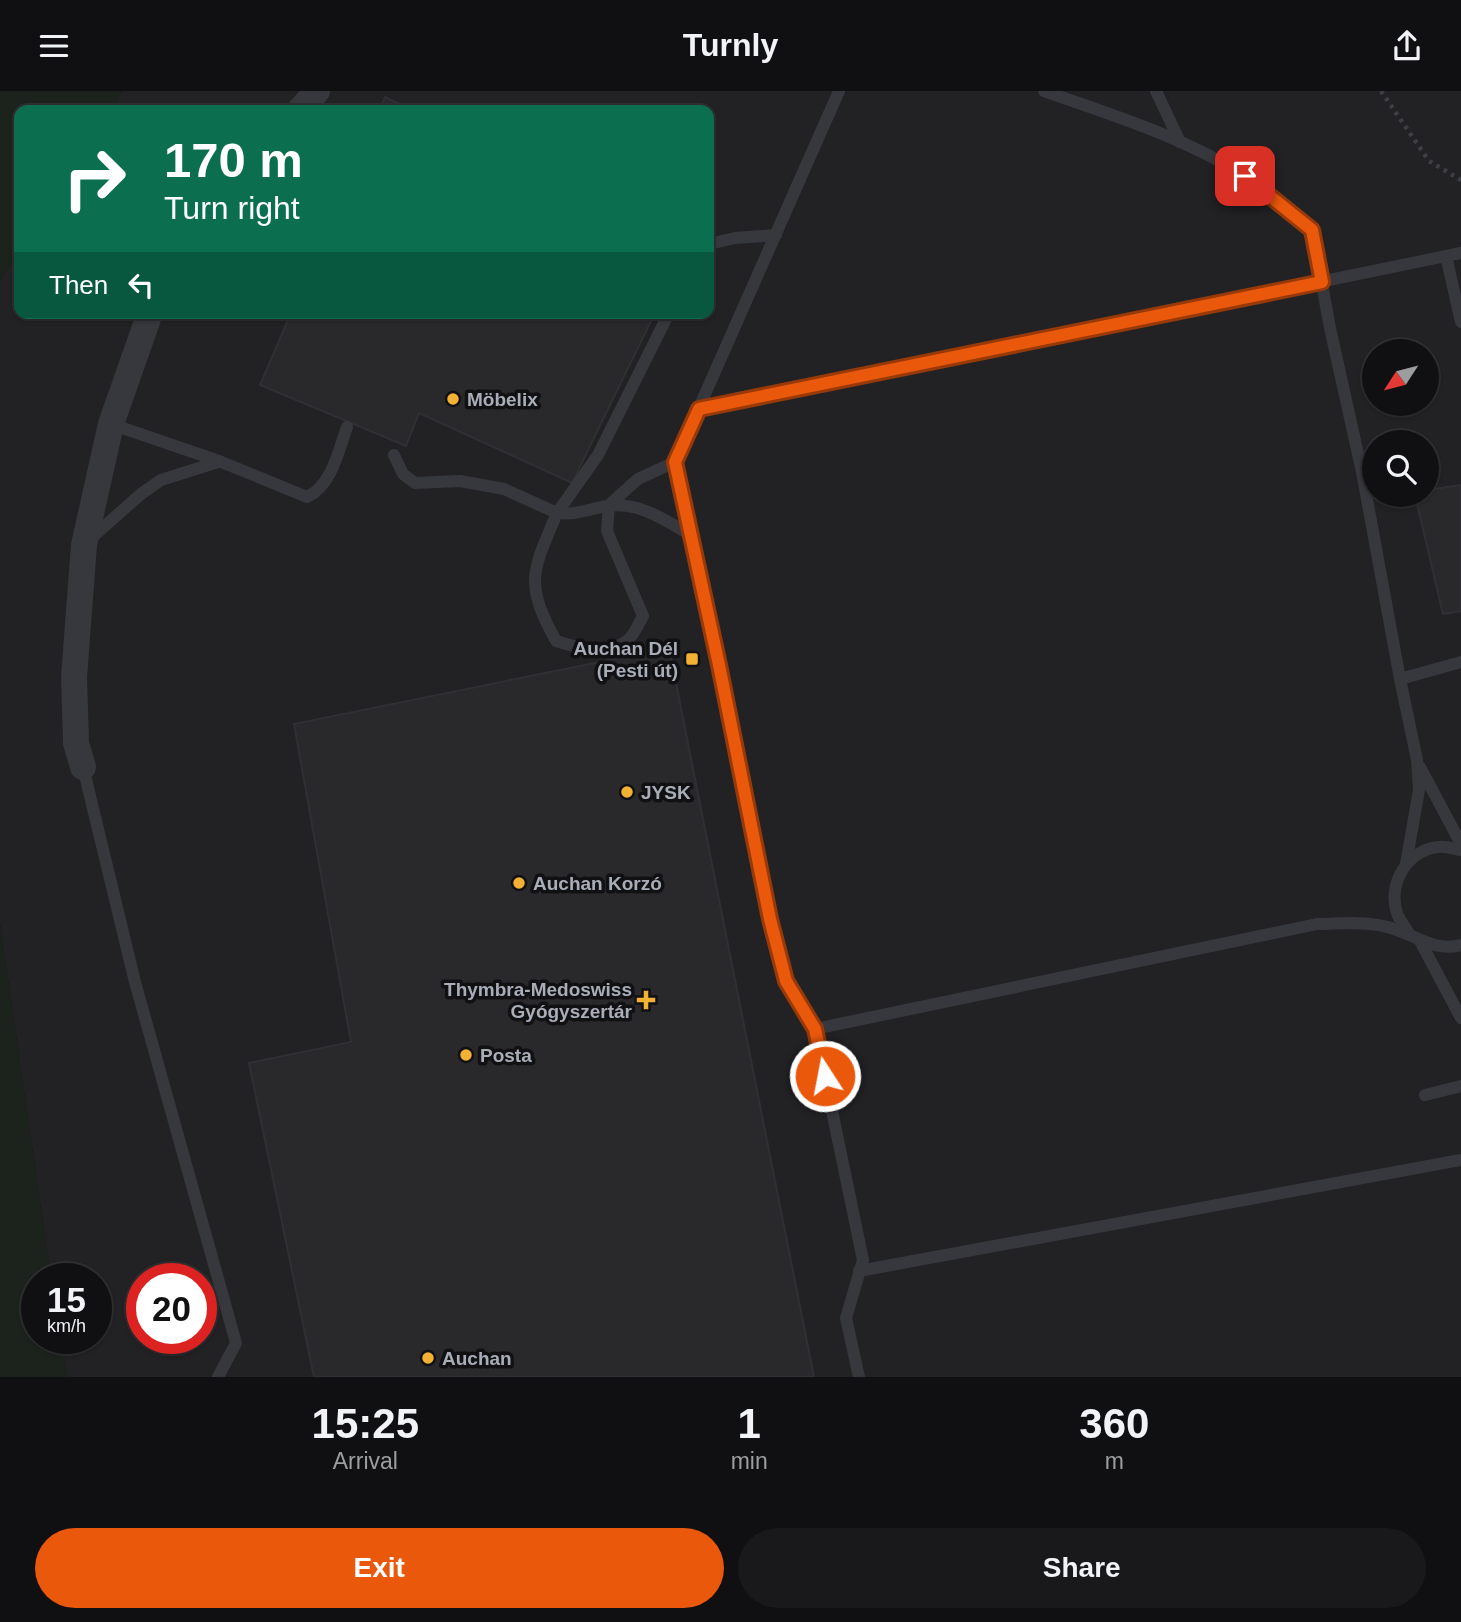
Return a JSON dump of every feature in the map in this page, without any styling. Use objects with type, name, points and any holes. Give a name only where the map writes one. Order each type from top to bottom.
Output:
[{"type":"street","points":[[304,105],[317,91]]},
{"type":"street","points":[[83,767],[76,743],[74,677],[84,545],[111,424],[148,319]]},
{"type":"lane","points":[[839,91],[675,462],[770,919],[786,981],[815,1029],[863,1260],[846,1318],[859,1377]]},
{"type":"lane","points":[[1044,91],[1180,142],[1245,176],[1312,230],[1362,471],[1417,760],[1419,790],[1406,864],[1397,879],[1394,897],[1397,915],[1408,932],[1420,941],[1441,948],[1461,944]]},
{"type":"lane","points":[[1156,91],[1180,142]]},
{"type":"lane","points":[[714,243],[735,238],[776,235]]},
{"type":"lane","points":[[699,409],[1461,253]]},
{"type":"lane","points":[[1446,256],[1461,322]]},
{"type":"lane","points":[[666,319],[598,455],[557,513],[538,559],[534,580],[539,609],[556,641],[580,649],[609,648],[629,640],[643,616],[607,531],[609,505],[638,479],[675,462]]},
{"type":"lane","points":[[111,424],[219,461],[307,497],[318,492],[330,473],[347,427]]},
{"type":"lane","points":[[394,455],[403,474],[415,483],[460,481],[504,489],[557,513],[576,515],[609,505],[643,509],[691,535]]},
{"type":"lane","points":[[84,545],[141,494],[161,480],[219,461]]},
{"type":"lane","points":[[1400,679],[1461,662]]},
{"type":"lane","points":[[1417,760],[1461,843]]},
{"type":"lane","points":[[83,767],[135,982],[236,1343],[218,1377]]},
{"type":"lane","points":[[1406,864],[1423,851],[1440,847],[1461,850]]},
{"type":"lane","points":[[815,1029],[1317,924],[1381,925],[1408,932]]},
{"type":"lane","points":[[1420,941],[1461,1018]]},
{"type":"lane","points":[[1425,1094],[1461,1086]]},
{"type":"lane","points":[[859,1271],[1461,1160]]},
{"type":"path","points":[[1381,91],[1429,161],[1461,180]]},
{"type":"shaded area","points":[[0,91],[123,91],[113,105],[14,105],[14,258],[0,280]]},
{"type":"shaded area","points":[[123,91],[1461,91],[1461,1377],[67,1377],[63,1354],[112,1354],[112,1263],[49,1263],[0,924],[0,280],[14,258],[14,319],[714,319],[714,105],[113,105]]},
{"type":"shaded area","points":[[0,924],[49,1263],[21,1263],[21,1354],[63,1354],[67,1377],[0,1377]]},
{"type":"building","points":[[385,97],[402,105],[382,105]]},
{"type":"building","name":"Möbelix","points":[[288,319],[652,319],[572,483],[419,413],[406,446],[260,385]]},
{"type":"building","points":[[1461,485],[1461,611],[1443,614],[1418,507],[1439,507],[1439,488]]},
{"type":"building","name":"Auchan Korzó","points":[[669,648],[814,1377],[314,1377],[249,1063],[351,1042],[294,724]]},
{"type":"place","name":"Möbelix","points":[[453,399]]},
{"type":"place","name":"Auchan Dél (Pesti út)","points":[[692,659]]},
{"type":"place","name":"JYSK","points":[[627,792]]},
{"type":"place","name":"Auchan Korzó","points":[[519,883]]},
{"type":"place","name":"Thymbra-Medoswiss Gyógyszertár","points":[[646,1000]]},
{"type":"place","name":"Posta","points":[[466,1055]]},
{"type":"place","name":"Auchan","points":[[428,1358]]},
{"type":"route","points":[[825,1076],[815,1029],[786,981],[770,919],[675,462],[699,409],[1322,282],[1312,230],[1245,176]]}]
